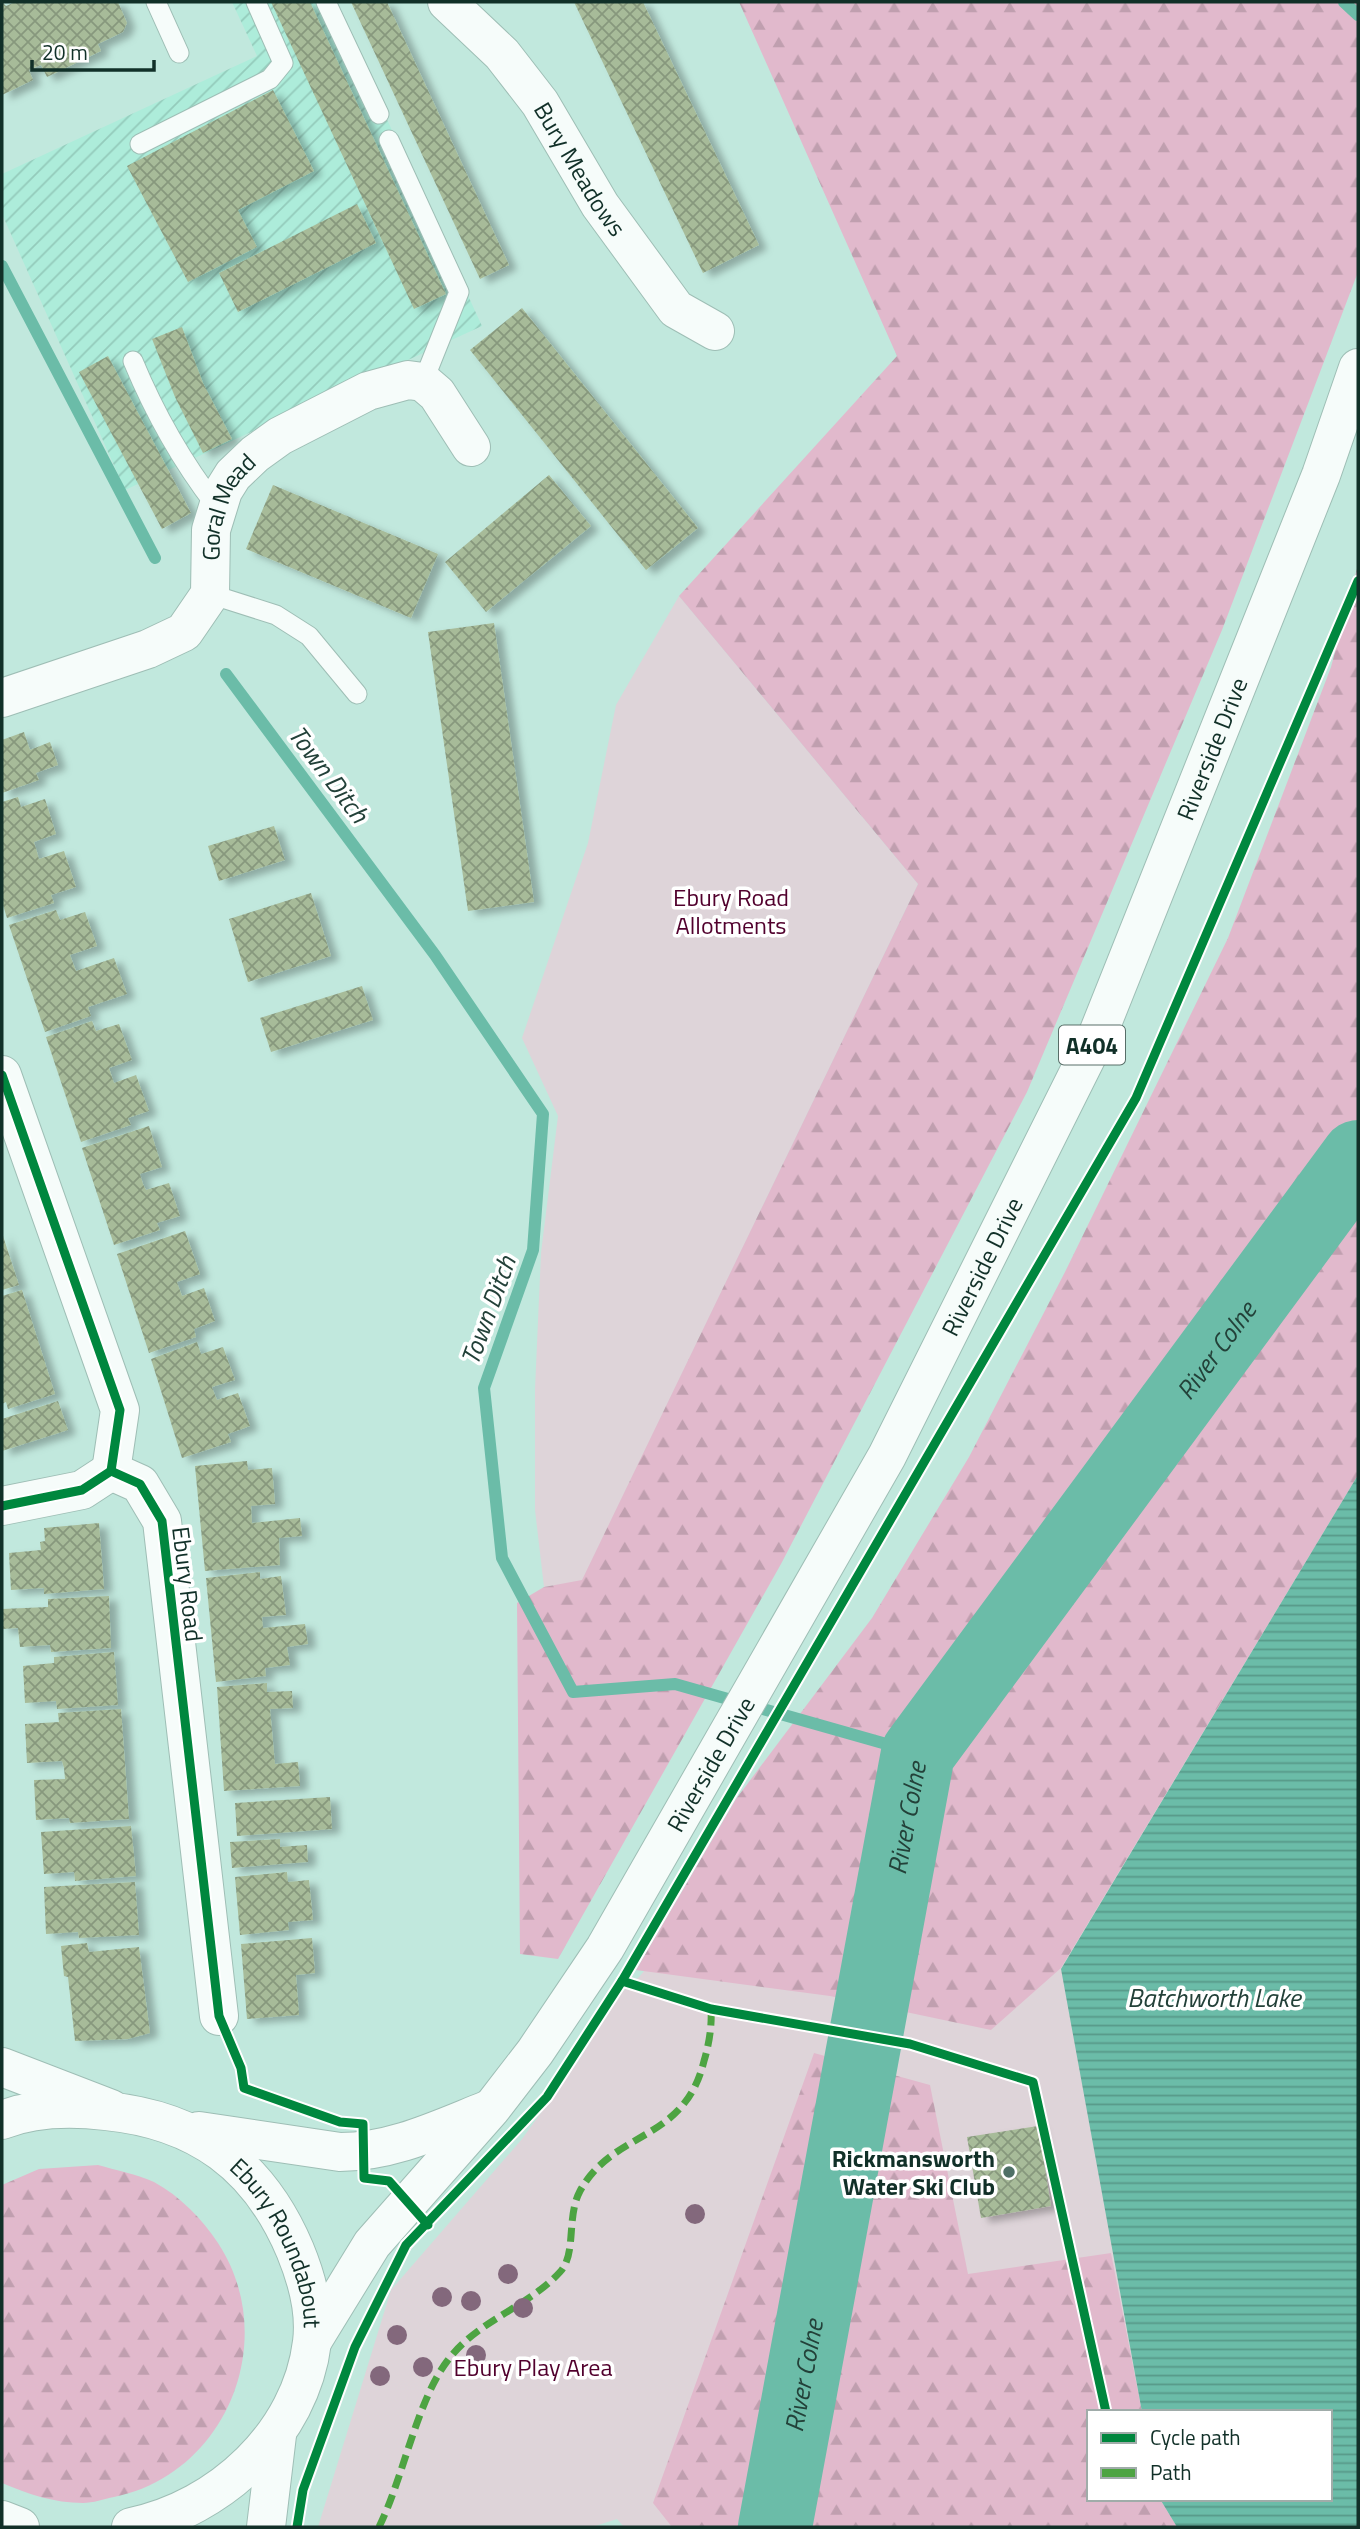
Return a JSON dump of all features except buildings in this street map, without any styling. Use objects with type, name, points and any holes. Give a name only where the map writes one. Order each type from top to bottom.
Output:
[{"type":"main road","name":"Bury Meadows","points":[[447,2],[502,54],[540,103],[600,205],[676,309],[715,331]]},
{"type":"main road","name":"Riverside Drive","points":[[313,2340],[372,2244],[393,2216],[491,2109],[536,2052],[605,1948],[887,1456],[1097,1036],[1321,475],[1358,368]]},
{"type":"main road","name":"Goral Mead","points":[[2,698],[148,649],[184,632],[210,594],[211,530],[217,507],[233,475],[255,454],[280,436],[368,391],[408,380],[423,382]]},
{"type":"main road","points":[[423,382],[437,394],[471,447]]},
{"type":"main road","points":[[2,1075],[120,1410],[111,1471],[82,1490],[2,1506]]},
{"type":"main road","name":"Ebury Road","points":[[111,1471],[140,1484],[162,1521],[219,2016]]},
{"type":"main road","points":[[2,2067],[120,2112]]},
{"type":"main road","name":"Ebury Roundabout","points":[[2,2120],[48,2109],[120,2112],[187,2129],[243,2167],[261,2189],[286,2229],[309,2284],[313,2340],[297,2396],[277,2435],[239,2473],[202,2500],[131,2527]]},
{"type":"main road","points":[[187,2129],[340,2152],[363,2152],[384,2149],[491,2109]]},
{"type":"main road","points":[[266,2527],[277,2435]]},
{"type":"main road","points":[[2,2520],[20,2527]]},
{"type":"lane","points":[[156,2],[179,53]]},
{"type":"lane","points":[[140,144],[270,79],[277,71],[283,63],[256,2]]},
{"type":"lane","points":[[326,2],[379,114]]},
{"type":"lane","points":[[389,140],[459,292],[423,382]]},
{"type":"lane","points":[[133,361],[173,443],[217,507]]},
{"type":"lane","points":[[210,594],[276,615],[309,636],[357,694]]},
{"type":"shaded area","points":[[232,2],[333,2],[482,326],[125,490],[2,214],[2,174],[257,56]]},
{"type":"green space","points":[[739,2],[1358,2],[1358,272],[1222,630],[1027,1092],[781,1564],[558,1959],[520,1954],[517,1603],[544,1587],[582,1580],[918,884],[679,596],[897,356]]},
{"type":"green space","points":[[1358,565],[1358,1475],[1061,1968],[991,2030],[830,1996],[636,1970],[736,1799],[872,1618],[969,1457],[1065,1272],[1228,938],[1331,667]]},
{"type":"green space","name":"Ebury Road Allotments","points":[[679,596],[918,884],[582,1581],[544,1587],[535,1510],[535,1389],[541,1253],[558,1116],[522,1038],[588,843],[616,705]]},
{"type":"green space","name":"Ebury Play Area","points":[[1358,1112],[1358,2527],[624,2527],[617,2519],[592,2527],[318,2527],[391,2290],[522,2139],[577,2063],[622,1992],[639,1977]]},
{"type":"green space","points":[[814,2053],[930,2085],[968,2274],[1111,2253],[1142,2410],[1087,2410],[1087,2501],[1161,2501],[1177,2527],[672,2527],[653,2503]]},
{"type":"green space","points":[[98,2165],[140,2177],[164,2188],[190,2209],[212,2234],[236,2281],[244,2320],[243,2359],[232,2397],[213,2432],[187,2461],[153,2483],[99,2501],[72,2503],[41,2497],[2,2483],[2,2185],[39,2169]]},
{"type":"water","name":"Batchworth Lake","points":[[1358,1475],[1358,2527],[1177,2527],[1161,2501],[1332,2501],[1332,2410],[1142,2410],[1061,1969]]},
{"type":"waterway","points":[[1344,2],[1358,15]]},
{"type":"waterway","name":"Town Ditch","points":[[2,266],[155,558]]},
{"type":"waterway","name":"Town Ditch","points":[[226,674],[435,955],[543,1114],[533,1250],[484,1388],[502,1558],[573,1692],[675,1684],[918,1753]]},
{"type":"waterway","name":"River Colne","points":[[775,2527],[918,1753],[1358,1157]]},
{"type":"marked path","points":[[379,2527],[437,2377],[460,2346],[533,2295],[560,2272],[568,2255],[576,2201],[594,2171],[611,2156],[665,2122],[681,2107],[694,2088],[707,2048],[711,2009]]},
{"type":"cycle path","points":[[297,2527],[303,2490],[355,2347],[406,2245],[547,2097],[622,1981],[1136,1098],[1358,581]]},
{"type":"cycle path","points":[[2,1075],[120,1410],[111,1471],[140,1484],[162,1521],[219,2016],[241,2068],[244,2088],[340,2122],[363,2124],[364,2178],[389,2181],[428,2225]]},
{"type":"cycle path","points":[[2,1506],[82,1490],[111,1471]]},
{"type":"cycle path","points":[[622,1981],[711,2009],[910,2044],[1033,2082],[1106,2410]]},
{"type":"place","name":"Rickmansworth Water Ski Club","points":[[1009,2172]]}]
